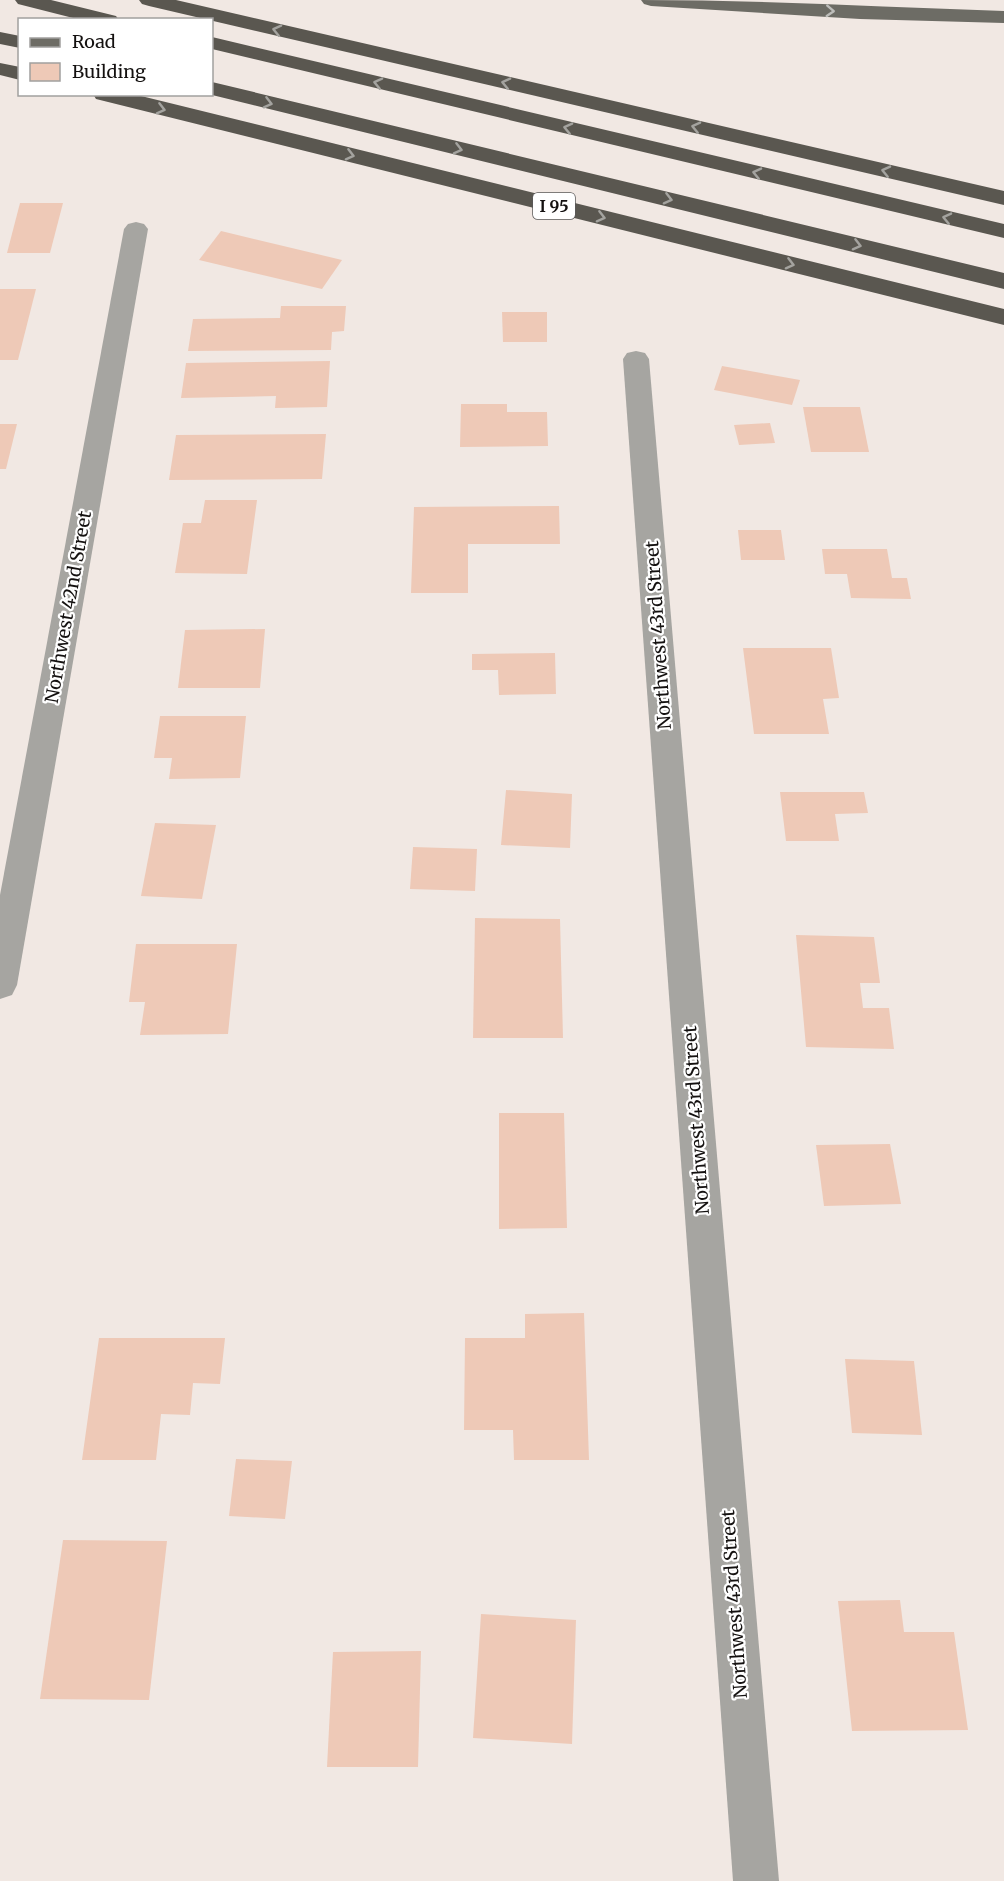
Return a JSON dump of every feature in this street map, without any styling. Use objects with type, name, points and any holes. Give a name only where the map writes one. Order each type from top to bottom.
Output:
[{"type":"highway","points":[[25,0],[101,18]]},
{"type":"highway","points":[[149,0],[1004,198]]},
{"type":"highway","points":[[0,38],[18,42]]},
{"type":"highway","points":[[213,44],[1004,231]]},
{"type":"highway","points":[[0,69],[18,74]]},
{"type":"highway","points":[[213,89],[1004,281]]},
{"type":"highway","name":"I 95","points":[[112,96],[1004,317]]},
{"type":"main road","points":[[651,0],[860,13],[1004,17]]},
{"type":"street","name":"Northwest 42nd Street","points":[[0,985],[136,229]]},
{"type":"street","name":"Northwest 43rd Street","points":[[636,359],[756,1881]]},
{"type":"building","points":[[20,203],[63,203],[50,253],[7,253]]},
{"type":"building","points":[[221,231],[342,260],[322,289],[199,260]]},
{"type":"building","points":[[0,289],[36,289],[18,360],[0,360]]},
{"type":"building","points":[[281,306],[346,306],[344,331],[332,332],[331,350],[188,351],[193,319],[280,318]]},
{"type":"building","points":[[502,312],[547,312],[547,342],[503,342]]},
{"type":"building","points":[[330,361],[327,407],[275,408],[276,396],[181,398],[186,363]]},
{"type":"building","points":[[722,366],[800,380],[792,405],[714,390]]},
{"type":"building","points":[[461,404],[507,404],[507,412],[547,412],[548,446],[460,447]]},
{"type":"building","points":[[803,407],[860,407],[869,452],[811,452]]},
{"type":"building","points":[[770,423],[775,443],[739,445],[734,425]]},
{"type":"building","points":[[0,424],[17,424],[6,469],[0,469]]},
{"type":"building","points":[[326,434],[322,479],[169,480],[176,435]]},
{"type":"building","points":[[205,500],[257,500],[247,574],[175,573],[183,523],[201,523]]},
{"type":"building","points":[[559,506],[560,544],[468,544],[468,593],[411,593],[414,507]]},
{"type":"building","points":[[738,530],[781,530],[785,560],[741,560]]},
{"type":"building","points":[[822,549],[887,549],[892,578],[907,578],[911,599],[851,598],[847,574],[825,574]]},
{"type":"building","points":[[265,629],[260,688],[178,688],[185,630]]},
{"type":"building","points":[[743,648],[831,648],[839,698],[823,699],[829,734],[754,734]]},
{"type":"building","points":[[555,653],[556,694],[499,695],[498,670],[472,670],[472,654]]},
{"type":"building","points":[[160,716],[246,716],[240,778],[169,779],[172,758],[154,758]]},
{"type":"building","points":[[506,790],[572,794],[570,848],[501,845]]},
{"type":"building","points":[[780,792],[864,792],[868,813],[835,814],[839,841],[786,841]]},
{"type":"building","points":[[155,823],[216,825],[202,899],[141,896]]},
{"type":"building","points":[[413,847],[477,849],[475,891],[410,889]]},
{"type":"building","points":[[475,918],[560,919],[563,1038],[473,1038]]},
{"type":"building","points":[[796,935],[874,937],[880,983],[860,983],[863,1008],[889,1008],[894,1049],[806,1047]]},
{"type":"building","points":[[136,944],[237,944],[228,1034],[140,1035],[145,1002],[129,1002]]},
{"type":"building","points":[[499,1113],[564,1113],[567,1228],[499,1229]]},
{"type":"building","points":[[890,1144],[901,1204],[824,1206],[816,1145]]},
{"type":"building","points":[[584,1313],[589,1460],[514,1460],[513,1430],[464,1430],[465,1338],[525,1338],[525,1314]]},
{"type":"building","points":[[99,1338],[225,1338],[220,1384],[193,1383],[190,1415],[161,1414],[156,1460],[82,1460]]},
{"type":"building","points":[[845,1359],[914,1361],[922,1435],[852,1433]]},
{"type":"building","points":[[236,1459],[292,1461],[285,1519],[229,1516]]},
{"type":"building","points":[[63,1540],[167,1541],[149,1700],[40,1699]]},
{"type":"building","points":[[900,1600],[904,1632],[954,1632],[968,1730],[852,1731],[838,1601]]},
{"type":"building","points":[[481,1614],[576,1620],[572,1744],[473,1738]]},
{"type":"building","points":[[421,1651],[418,1767],[327,1767],[333,1652]]}]
